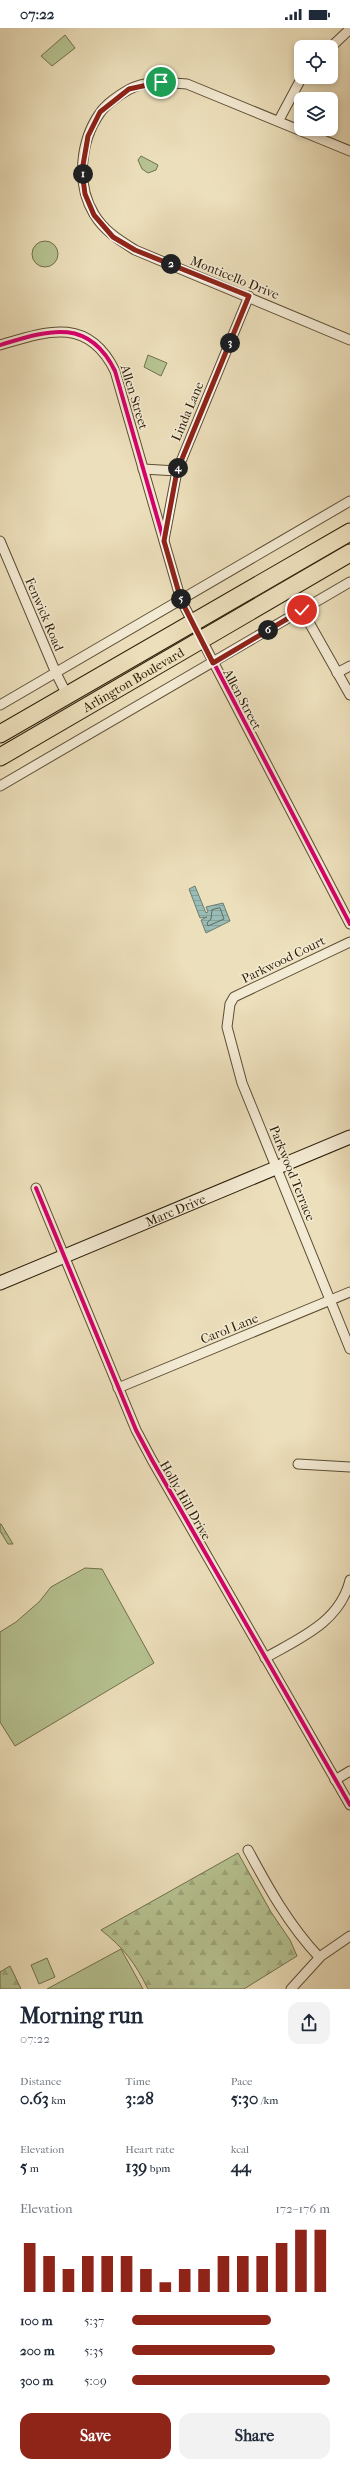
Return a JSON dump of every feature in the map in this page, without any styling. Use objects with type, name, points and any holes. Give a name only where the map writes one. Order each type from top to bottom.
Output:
[{"type":"highway","name":"Arlington Boulevard","points":[[0,734],[350,532]]},
{"type":"highway","name":"Arlington Boulevard","points":[[0,757],[350,553]]},
{"type":"street","points":[[338,40],[350,29]]},
{"type":"street","name":"Monticello Drive","points":[[350,151],[279,120],[188,84],[161,82],[129,89],[100,112],[88,136],[82,171],[85,194],[94,215],[113,237],[135,250],[249,296],[350,340]]},
{"type":"street","points":[[279,120],[298,84]]},
{"type":"street","name":"Linda Lane","points":[[164,541],[177,471],[249,296]]},
{"type":"street","name":"Allen Street","points":[[0,345],[53,330],[75,333],[96,344],[109,359],[115,371],[181,600],[350,924]]},
{"type":"street","points":[[143,469],[177,471]]},
{"type":"street","points":[[0,705],[350,501]]},
{"type":"street","name":"Fenwick Road","points":[[0,541],[56,673],[67,695]]},
{"type":"street","points":[[0,786],[350,582]]},
{"type":"street","points":[[302,610],[350,695]]},
{"type":"street","points":[[337,673],[350,666]]},
{"type":"street","name":"Parkwood Court","points":[[230,1004],[234,997],[350,942]]},
{"type":"street","name":"Parkwood Terrace","points":[[230,1004],[227,1027],[242,1083],[332,1300],[350,1349]]},
{"type":"street","name":"Marc Drive","points":[[0,1283],[350,1137]]},
{"type":"street","name":"Holly Hill Drive","points":[[36,1188],[118,1388],[152,1460],[350,1805]]},
{"type":"street","name":"Carol Lane","points":[[118,1388],[350,1292]]},
{"type":"street","points":[[298,1464],[350,1467]]},
{"type":"street","points":[[266,1658],[328,1619],[344,1598],[350,1580]]},
{"type":"street","points":[[335,1780],[350,1771]]},
{"type":"street","points":[[248,1850],[277,1904],[298,1934],[319,1957]]},
{"type":"street","points":[[291,1989],[319,1957],[350,1936]]},
{"type":"green space","points":[[65,35],[75,48],[52,66],[41,56]]},
{"type":"green space","points":[[141,156],[158,165],[156,170],[148,173],[142,169],[138,160]]},
{"type":"green space","points":[[45,241],[54,245],[58,254],[54,263],[45,267],[36,263],[32,254],[36,245]]},
{"type":"green space","points":[[148,355],[167,363],[161,376],[144,367]]},
{"type":"green space","points":[[0,1524],[13,1544],[8,1544],[0,1531]]},
{"type":"green space","points":[[85,1568],[102,1569],[154,1663],[15,1746],[0,1722],[0,1632],[16,1622],[39,1602],[51,1587]]},
{"type":"green space","points":[[238,1853],[271,1912],[290,1940],[297,1956],[244,1989],[148,1989],[128,1956],[101,1930]]},
{"type":"green space","points":[[121,1949],[143,1989],[47,1989]]},
{"type":"green space","points":[[47,1958],[55,1977],[39,1984],[31,1965]]},
{"type":"green space","points":[[10,1966],[21,1989],[0,1989],[0,1972]]},
{"type":"water","points":[[195,886],[206,913],[208,912],[206,907],[223,903],[230,921],[206,933],[201,920],[207,917],[200,918],[189,889]]},
{"type":"cycle path","points":[[0,345],[34,335],[65,332],[79,335],[92,342],[104,354],[115,371],[181,600],[350,924]]},
{"type":"cycle path","points":[[36,1188],[136,1430],[350,1805]]},
{"type":"route","points":[[161,82],[129,89],[100,112],[88,136],[82,171],[85,194],[94,215],[113,237],[135,250],[249,296],[184,452],[171,491],[164,541],[170,565],[181,600],[213,663],[302,610]]}]
